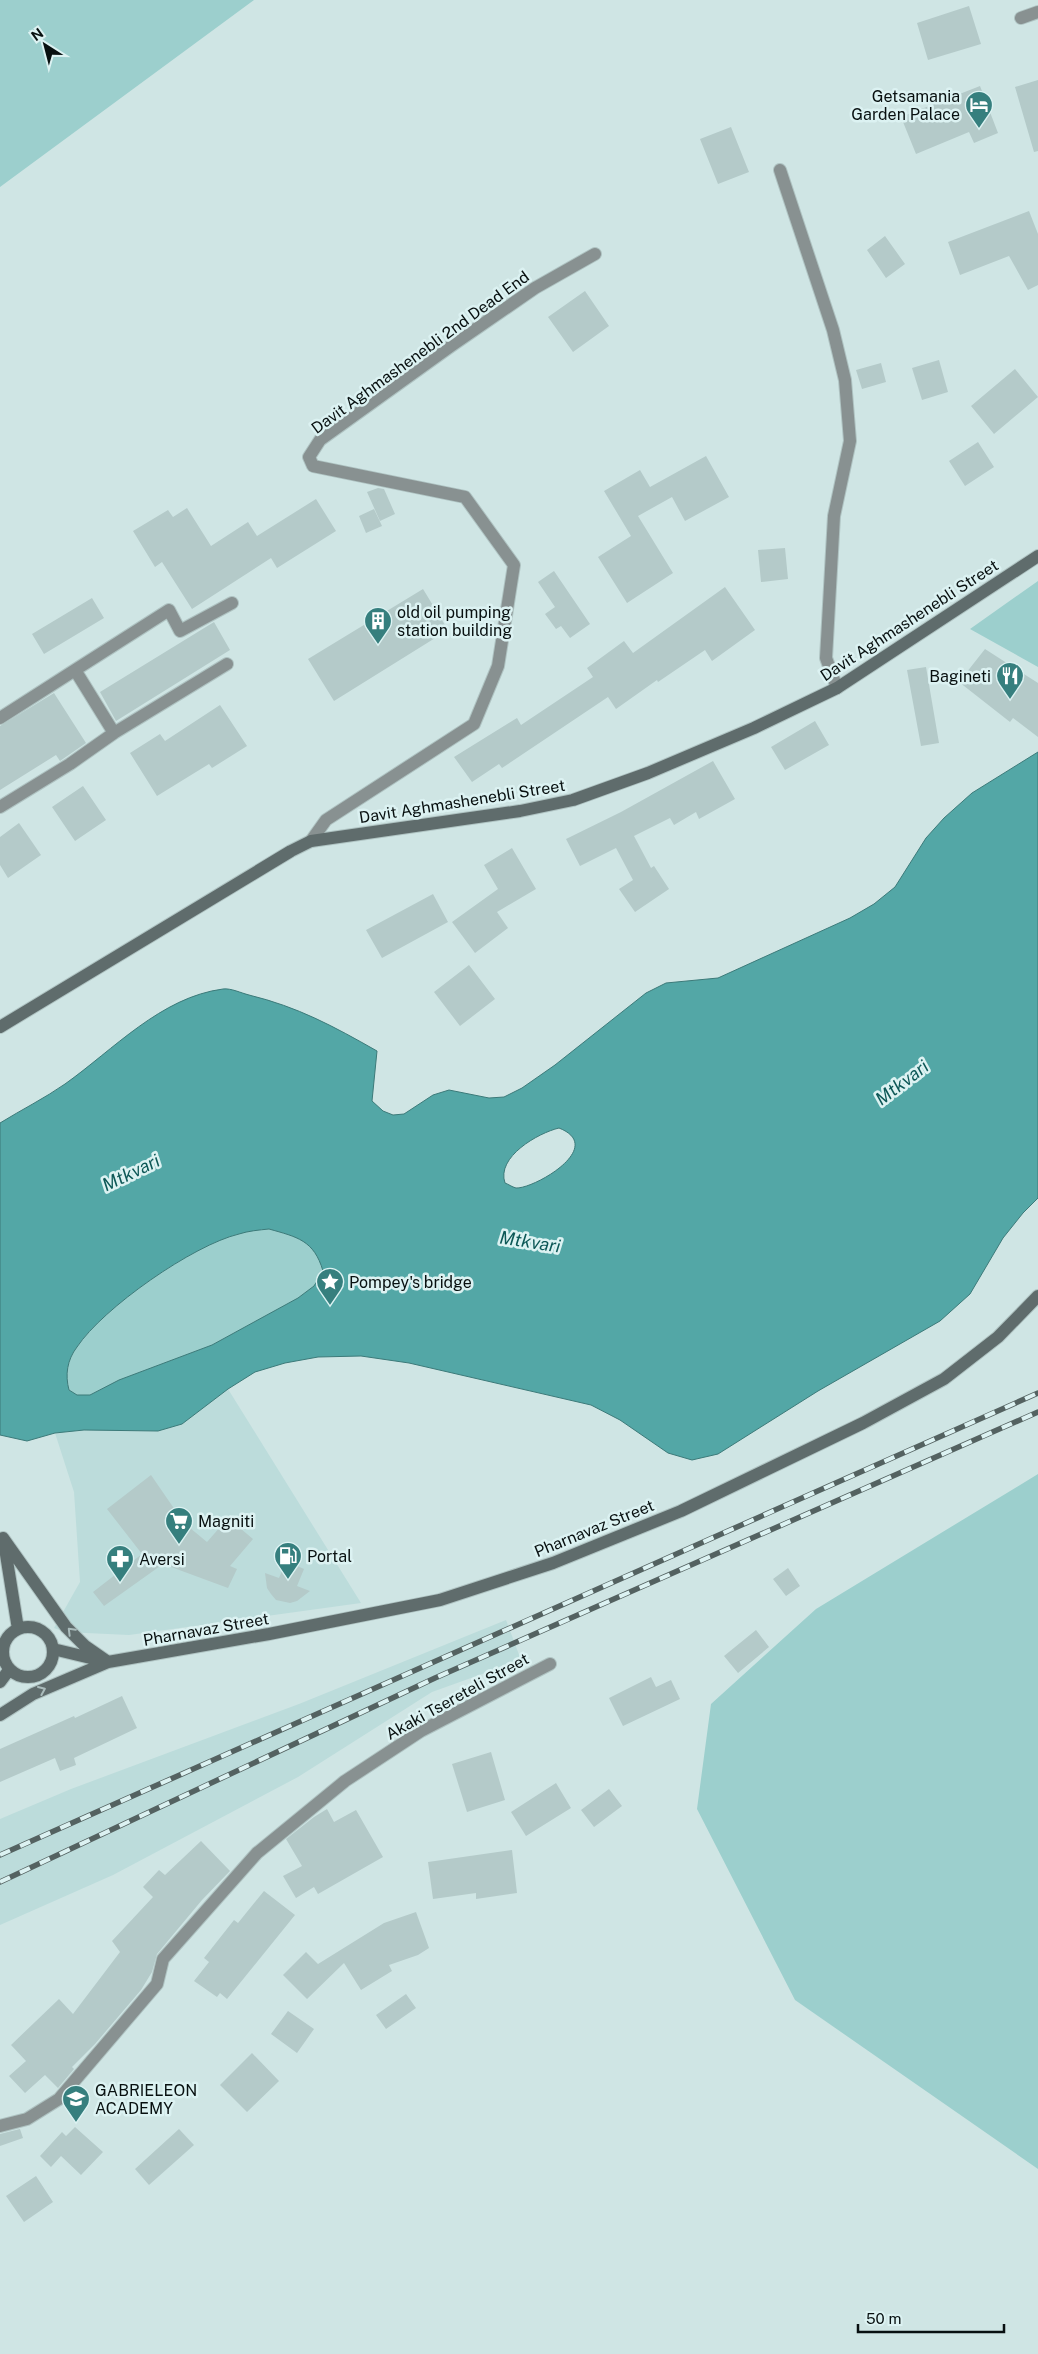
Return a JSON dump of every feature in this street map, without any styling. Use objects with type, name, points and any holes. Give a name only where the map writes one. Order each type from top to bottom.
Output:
[{"type":"main road","name":"Davit Aghmashenebli Street","points":[[0,1028],[283,856],[311,841],[520,812],[573,800],[648,773],[754,728],[838,688],[1038,556]]},
{"type":"main road","name":"Pharnavaz Street","points":[[108,1662],[270,1634],[440,1600],[553,1563],[681,1511],[863,1424],[944,1379],[998,1337],[1038,1296]]},
{"type":"main road","points":[[2,1535],[66,1627],[86,1646],[108,1662]]},
{"type":"main road","points":[[0,1555],[2,1535]]},
{"type":"main road","points":[[2,1535],[18,1629]]},
{"type":"main road","points":[[34,1628],[41,1631],[47,1636],[53,1649],[50,1665],[38,1676],[23,1677],[9,1670],[4,1663],[3,1647],[6,1639],[18,1629],[34,1628]]},
{"type":"main road","points":[[53,1649],[108,1662]]},
{"type":"main road","points":[[0,1715],[33,1694],[108,1662]]},
{"type":"main road","points":[[0,1682],[9,1670]]},
{"type":"street","points":[[1021,18],[1038,12]]},
{"type":"street","points":[[780,170],[833,330],[845,380],[850,441],[834,516],[826,658],[838,688]]},
{"type":"street","name":"Davit Aghmashenebli 2nd Dead End","points":[[311,841],[326,820],[474,724],[498,666],[514,565],[465,497],[313,466],[309,457],[320,440],[451,346],[535,288],[595,254]]},
{"type":"street","points":[[0,718],[169,610],[180,631],[232,603]]},
{"type":"street","points":[[0,807],[227,664]]},
{"type":"street","points":[[76,670],[114,734]]},
{"type":"street","name":"Akaki Tsereteli Street","points":[[0,2126],[27,2119],[59,2099],[157,1984],[163,1959],[257,1853],[345,1781],[420,1731],[550,1664]]},
{"type":"shaded area","points":[[0,0],[254,0],[0,187]]},
{"type":"shaded area","points":[[1038,581],[1038,667],[970,629]]},
{"type":"shaded area","points":[[269,1229],[304,1241],[315,1252],[323,1271],[314,1286],[298,1298],[212,1345],[119,1380],[90,1395],[77,1395],[69,1390],[68,1368],[74,1352],[90,1331],[128,1297],[174,1264],[220,1240],[250,1231]]},
{"type":"shaded area","points":[[228,1389],[361,1603],[129,1635],[65,1632],[54,1628],[80,1582],[74,1492],[55,1433],[84,1430],[159,1431],[182,1424]]},
{"type":"shaded area","points":[[1038,1474],[1038,2169],[795,2000],[697,1809],[711,1704],[816,1609]]},
{"type":"shaded area","points":[[506,1620],[521,1660],[432,1692],[298,1777],[113,1875],[0,1925],[0,1819],[71,1789],[299,1704]]},
{"type":"water","name":"Mtkvari","points":[[1038,752],[1038,1198],[1003,1238],[970,1294],[940,1321],[818,1391],[718,1454],[692,1460],[668,1453],[620,1420],[591,1405],[409,1363],[361,1356],[318,1357],[285,1363],[255,1372],[228,1389],[182,1424],[158,1431],[84,1430],[55,1433],[27,1441],[0,1435],[0,1123],[65,1084],[158,1014],[179,1002],[200,994],[223,989],[233,990],[299,1011],[330,1025],[377,1051],[372,1101],[383,1111],[393,1115],[404,1114],[433,1095],[449,1090],[489,1098],[504,1097],[522,1088],[555,1065],[646,993],[666,983],[718,978],[850,918],[874,904],[895,887],[926,838],[944,818],[972,793]],"holes":[[[559,1128],[572,1136],[575,1146],[571,1156],[562,1166],[537,1182],[525,1186],[516,1188],[505,1183],[504,1173],[513,1155],[540,1135]],[[269,1229],[303,1241],[315,1252],[323,1271],[314,1286],[298,1298],[212,1345],[119,1380],[90,1395],[77,1395],[69,1390],[68,1368],[74,1352],[90,1331],[128,1297],[174,1264],[220,1240],[250,1231]]]},
{"type":"building","points":[[969,6],[981,44],[928,60],[917,23]]},
{"type":"building","points":[[1038,80],[1038,151],[1034,152],[1015,87]]},
{"type":"building","points":[[980,86],[998,133],[974,143],[969,132],[916,154],[901,117]]},
{"type":"building","points":[[731,127],[749,172],[718,184],[700,139]]},
{"type":"building","points":[[1029,211],[1038,234],[1038,285],[1028,290],[1009,256],[960,275],[948,242]]},
{"type":"building","points":[[885,236],[905,264],[886,278],[867,250]]},
{"type":"building","points":[[585,291],[609,326],[573,352],[548,317]]},
{"type":"building","points":[[939,360],[948,392],[922,400],[912,368]]},
{"type":"building","points":[[881,363],[886,382],[862,389],[856,370]]},
{"type":"building","points":[[1015,369],[1038,397],[994,434],[971,406]]},
{"type":"building","points":[[978,442],[994,467],[965,486],[949,461]]},
{"type":"building","points":[[706,456],[729,497],[685,521],[672,497],[638,516],[673,573],[627,603],[598,557],[631,536],[604,491],[640,470],[650,487]]},
{"type":"building","points":[[378,488],[384,489],[395,514],[380,521],[367,492]]},
{"type":"building","points":[[316,499],[336,531],[277,568],[271,558],[192,609],[162,562],[155,567],[133,531],[168,510],[173,517],[187,508],[211,546],[248,522],[257,536]]},
{"type":"building","points":[[374,509],[382,526],[366,533],[359,516]]},
{"type":"building","points":[[785,548],[788,579],[761,582],[758,550]]},
{"type":"building","points":[[554,571],[590,624],[570,638],[561,626],[556,629],[545,614],[555,607],[538,582]]},
{"type":"building","points":[[725,587],[755,630],[712,661],[705,650],[658,682],[657,680],[616,709],[608,697],[502,768],[499,764],[472,782],[454,757],[517,718],[521,725],[593,677],[587,668],[624,641],[633,653]]},
{"type":"building","name":"old oil pumping station building","points":[[423,589],[448,630],[334,701],[308,659]]},
{"type":"building","points":[[92,598],[104,618],[44,654],[32,634]]},
{"type":"building","points":[[214,622],[230,650],[116,721],[100,692]]},
{"type":"building","name":"Bagineti","points":[[985,649],[1038,683],[1038,737],[1013,718],[1010,722],[959,682]]},
{"type":"building","points":[[926,667],[939,743],[921,746],[907,670]]},
{"type":"building","points":[[54,693],[86,743],[60,761],[56,755],[0,790],[0,726]]},
{"type":"building","points":[[220,705],[247,746],[212,768],[209,764],[157,796],[130,753],[160,734],[165,741]]},
{"type":"building","points":[[815,721],[829,745],[785,770],[771,747]]},
{"type":"building","points":[[713,761],[735,799],[699,819],[696,812],[674,825],[670,818],[634,836],[651,868],[654,866],[669,889],[635,912],[619,889],[633,880],[616,848],[580,866],[566,839],[621,812]]},
{"type":"building","points":[[83,786],[106,820],[75,841],[52,807]]},
{"type":"building","points":[[19,823],[41,855],[8,878],[0,865],[0,837]]},
{"type":"building","points":[[512,848],[536,889],[497,912],[508,928],[475,953],[452,922],[498,889],[484,865]]},
{"type":"building","points":[[433,894],[448,922],[382,958],[366,930]]},
{"type":"building","points":[[469,965],[495,999],[460,1026],[434,992]]},
{"type":"building","points":[[151,1475],[184,1523],[207,1542],[228,1518],[253,1539],[230,1566],[237,1569],[228,1588],[163,1564],[104,1606],[93,1592],[142,1554],[107,1509]]},
{"type":"building","points":[[286,1561],[304,1569],[297,1586],[310,1591],[297,1601],[290,1603],[276,1600],[271,1594],[267,1588],[265,1573],[279,1578]]},
{"type":"building","points":[[788,1568],[800,1586],[786,1596],[773,1579]]},
{"type":"building","points":[[756,1630],[769,1647],[738,1673],[724,1656]]},
{"type":"building","points":[[651,1677],[656,1687],[671,1680],[680,1699],[623,1726],[609,1698]]},
{"type":"building","points":[[122,1696],[137,1728],[74,1758],[76,1765],[60,1771],[55,1758],[0,1782],[0,1749]]},
{"type":"building","points":[[491,1752],[505,1800],[467,1812],[452,1764]]},
{"type":"building","points":[[556,1783],[571,1808],[526,1836],[511,1812]]},
{"type":"building","points":[[609,1789],[622,1806],[594,1827],[581,1810]]},
{"type":"building","points":[[327,1809],[334,1822],[356,1810],[383,1857],[318,1894],[314,1887],[296,1898],[283,1876],[302,1866],[286,1839]]},
{"type":"building","points":[[201,1841],[230,1871],[202,1900],[157,1954],[152,1972],[141,1990],[95,2044],[72,2067],[74,2069],[58,2088],[45,2075],[25,2093],[9,2076],[26,2061],[11,2045],[59,1999],[73,2014],[120,1952],[112,1941],[153,1897],[143,1887],[159,1870],[165,1875]]},
{"type":"building","points":[[512,1850],[517,1893],[476,1899],[476,1893],[433,1899],[428,1862]]},
{"type":"building","points":[[264,1891],[295,1915],[227,1999],[220,1993],[217,1997],[194,1981],[209,1962],[204,1958],[234,1920],[238,1923]]},
{"type":"building","points":[[416,1912],[429,1948],[418,1955],[389,1965],[392,1971],[361,1990],[344,1963],[307,1999],[283,1975],[306,1952],[318,1964],[384,1923]]},
{"type":"building","points":[[406,1994],[416,2008],[386,2029],[376,2015]]},
{"type":"building","points":[[288,2011],[314,2029],[297,2053],[271,2034]]},
{"type":"building","points":[[252,2053],[279,2081],[247,2112],[220,2085]]},
{"type":"building","points":[[75,2127],[103,2152],[81,2175],[61,2156],[51,2167],[40,2156],[62,2132],[66,2136]]},
{"type":"building","points":[[20,2129],[23,2138],[0,2146],[0,2134]]},
{"type":"building","points":[[179,2129],[194,2145],[149,2185],[135,2169]]},
{"type":"building","points":[[36,2176],[53,2202],[24,2222],[6,2196]]},
{"type":"railway","points":[[0,1855],[1038,1393]]},
{"type":"railway","points":[[0,1882],[435,1678],[1038,1412]]},
{"type":"place","name":"Getsamania Garden Palace","points":[[979,129]]},
{"type":"place","name":"old oil pumping station building","points":[[378,645]]},
{"type":"place","name":"Bagineti","points":[[1010,700]]},
{"type":"place","name":"Pompey's bridge","points":[[330,1306]]},
{"type":"place","name":"Magniti","points":[[179,1545]]},
{"type":"place","name":"Portal","points":[[288,1580]]},
{"type":"place","name":"Aversi","points":[[120,1583]]},
{"type":"place","name":"GABRIELEON ACADEMY","points":[[76,2123]]}]
